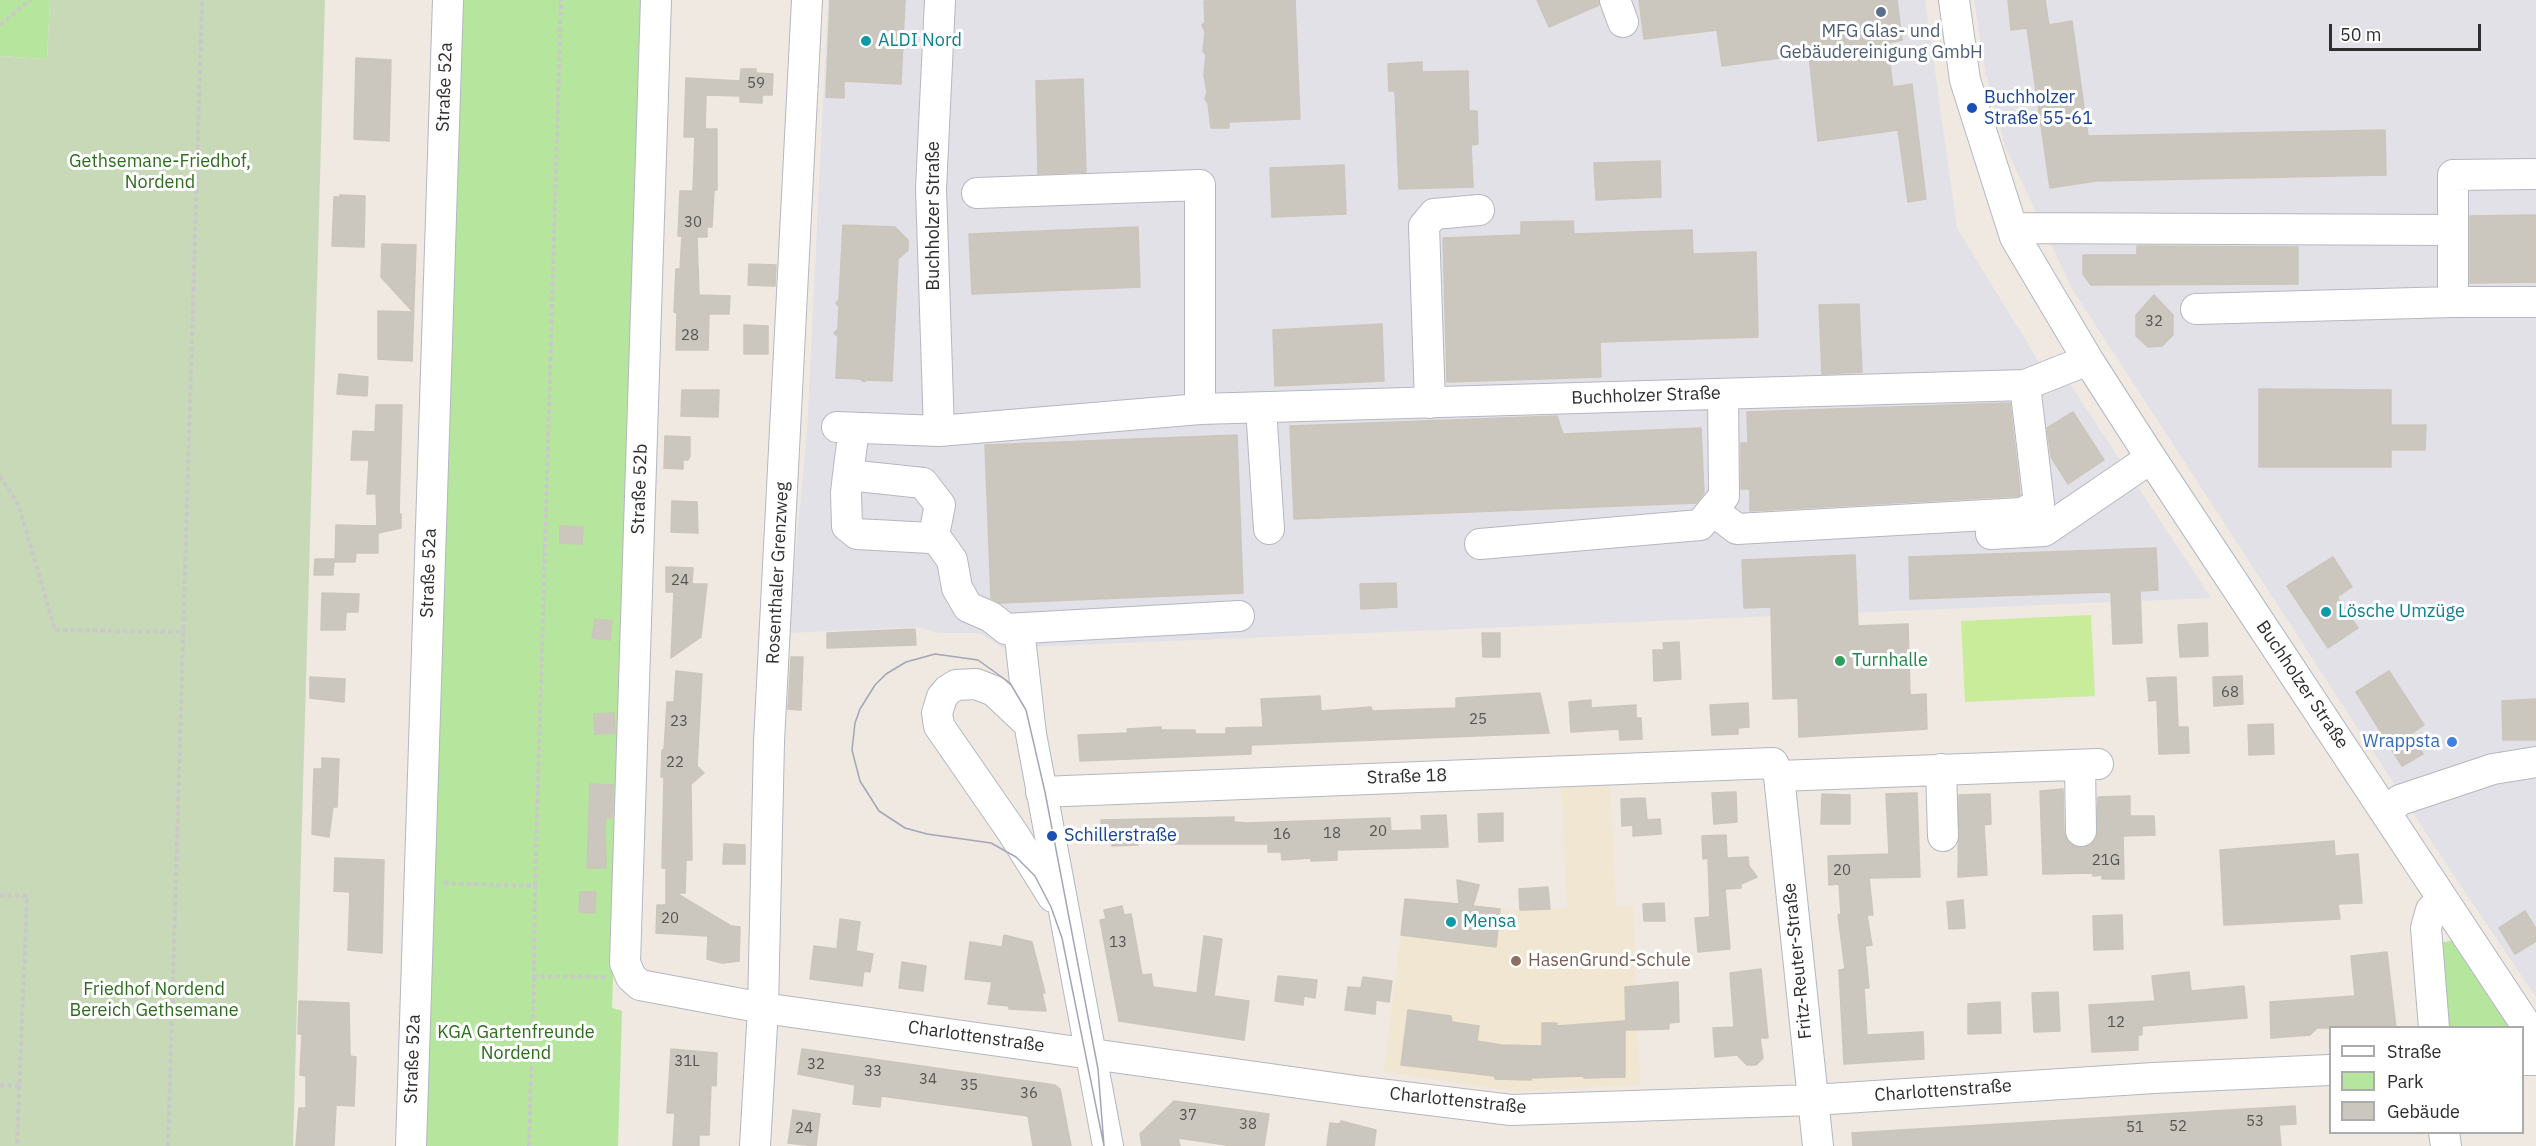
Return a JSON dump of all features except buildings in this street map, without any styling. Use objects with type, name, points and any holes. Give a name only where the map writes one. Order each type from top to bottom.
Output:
[{"type":"street","name":"Straße 52a","points":[[411,1146],[448,0]]},
{"type":"street","name":"Straße 52b","points":[[631,977],[625,963],[625,951],[656,0]]},
{"type":"street","name":"Rosenthaler Grenzweg","points":[[755,1146],[763,1008],[770,742],[807,0]]},
{"type":"street","name":"Buchholzer Straße","points":[[939,431],[931,189],[940,0]]},
{"type":"street","name":"Buchholzer Straße","points":[[1954,0],[1965,80],[2013,228],[2088,360],[2151,458],[2536,1040]]},
{"type":"street","points":[[2453,302],[2453,175],[2536,174]]},
{"type":"street","points":[[977,193],[1200,186],[1200,409]]},
{"type":"street","points":[[1430,403],[1424,226],[1434,214],[1479,210]]},
{"type":"street","points":[[2013,228],[2453,230]]},
{"type":"street","points":[[2196,309],[2536,302]]},
{"type":"street","name":"Buchholzer Straße","points":[[848,475],[845,427],[939,431],[1200,409],[2025,385],[2088,360]]},
{"type":"street","points":[[1712,510],[1737,529],[2022,513],[2039,504],[2025,385]]},
{"type":"street","points":[[1480,544],[1700,525],[1724,496],[1723,394]]},
{"type":"street","points":[[1261,408],[1269,529]]},
{"type":"street","points":[[1896,539],[2044,531],[2151,458]]},
{"type":"street","points":[[934,535],[930,538],[857,534],[847,526],[848,475],[923,483],[940,505],[934,535],[952,560],[957,588],[968,607],[991,617],[1006,630],[1239,616]]},
{"type":"street","points":[[1019,629],[1029,724],[1062,912],[1108,1146]]},
{"type":"street","points":[[1029,724],[994,691],[976,684],[963,683],[948,690],[942,697],[937,713],[939,726],[1013,833],[1062,912]]},
{"type":"street","points":[[2386,812],[2400,800],[2493,769],[2536,762]]},
{"type":"street","points":[[1776,769],[1941,770],[2089,764],[2081,831]]},
{"type":"street","name":"Straße 18","points":[[1041,792],[1776,769]]},
{"type":"street","name":"Fritz-Reuter-Straße","points":[[1776,769],[1818,1146]]},
{"type":"street","points":[[1941,770],[1943,836]]},
{"type":"street","points":[[2434,1026],[2426,928],[2431,910],[2442,900]]},
{"type":"street","name":"Charlottenstraße","points":[[631,977],[646,987],[763,1008],[1511,1110],[1813,1100],[2154,1077],[2329,1070]]},
{"type":"path","points":[[0,25],[30,0]]},
{"type":"path","points":[[168,1146],[202,0]]},
{"type":"path","points":[[529,1146],[561,0]]},
{"type":"path","points":[[0,476],[19,506],[55,630],[185,632]]},
{"type":"path","points":[[418,882],[535,886]]},
{"type":"path","points":[[0,896],[27,896],[17,1146]]},
{"type":"path","points":[[534,976],[631,977]]},
{"type":"path","points":[[0,1085],[21,1086]]},
{"type":"shaded area","points":[[828,0],[1925,0],[1957,228],[2042,367],[2051,355],[2211,598],[1003,648],[980,633],[939,633],[917,627],[788,633],[807,431]]},
{"type":"shaded area","points":[[1974,0],[2536,0],[2536,997],[2450,870],[2072,289],[2005,146],[1986,75]]},
{"type":"shaded area","name":"HasenGrund-Schule","points":[[1610,783],[1616,906],[1633,906],[1640,1085],[1515,1091],[1384,1072],[1405,899],[1520,910],[1567,908],[1561,785]]},
{"type":"green space","points":[[0,0],[50,0],[47,59],[0,56]]},
{"type":"green space","name":"Gethsemane-Friedhof, Nordend","points":[[50,0],[325,0],[293,1146],[0,1146],[0,56],[47,59]]},
{"type":"green space","name":"KGA Gartenfreunde Nordend","points":[[448,0],[646,0],[612,1008],[622,1011],[618,1146],[411,1146]]},
{"type":"green space","points":[[2091,615],[2095,696],[1965,702],[1961,621]]},
{"type":"green space","points":[[2455,941],[2513,1026],[2442,1026],[2441,943]]},
{"type":"tram line","points":[[935,654],[978,660],[1010,683],[1026,710],[1045,792],[1098,1069],[1104,1146],[1062,938],[1051,907],[1035,876],[1016,857],[991,843],[927,834],[905,828],[879,811],[860,781],[852,750],[855,723],[860,709],[875,685],[886,674],[906,662],[935,654]]},
{"type":"place","name":"MFG Glas- und Gebäudereinigung GmbH","points":[[1881,12]]},
{"type":"place","name":"ALDI Nord","points":[[866,41]]},
{"type":"place","name":"Buchholzer Straße 55-61","points":[[1972,108]]},
{"type":"place","name":"Lösche Umzüge","points":[[2326,612]]},
{"type":"place","name":"Turnhalle","points":[[1840,661]]},
{"type":"place","name":"Wrappsta","points":[[2452,742]]},
{"type":"place","name":"Schillerstraße","points":[[1052,836]]},
{"type":"place","name":"Mensa","points":[[1451,922]]},
{"type":"place","name":"HasenGrund-Schule","points":[[1516,961]]},
{"type":"park label","name":"Friedhof Nordend Bereich Gethsemane","points":[[154,1000]]}]
